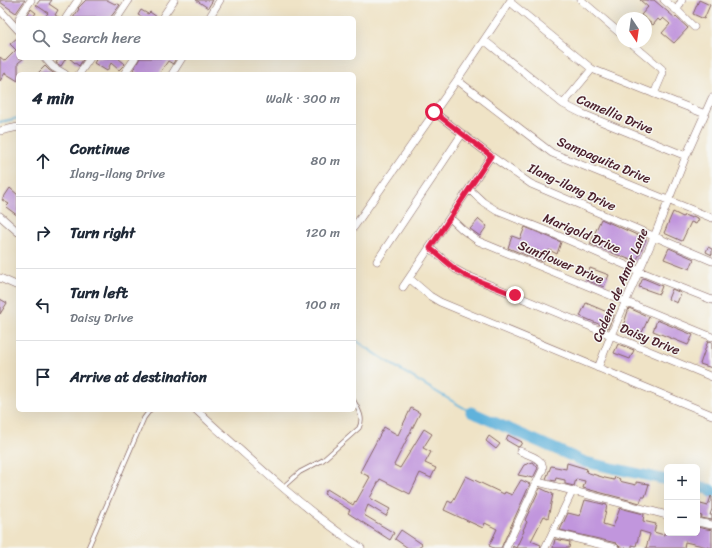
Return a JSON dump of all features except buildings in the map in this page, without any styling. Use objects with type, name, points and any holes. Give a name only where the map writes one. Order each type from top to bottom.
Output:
[{"type":"street","points":[[21,16],[31,0]]},
{"type":"street","points":[[67,16],[78,0]]},
{"type":"street","points":[[118,16],[129,0]]},
{"type":"street","points":[[163,16],[174,0]]},
{"type":"street","points":[[210,16],[220,0]]},
{"type":"street","points":[[581,0],[616,30]]},
{"type":"street","points":[[664,0],[678,10],[694,27]]},
{"type":"street","points":[[678,10],[682,0]]},
{"type":"street","points":[[356,224],[457,80],[510,1],[592,69],[705,114]]},
{"type":"street","points":[[0,10],[16,22]]},
{"type":"street","name":"Camellia Drive","points":[[484,40],[563,104],[583,114],[686,156]]},
{"type":"street","points":[[637,48],[662,69],[662,73],[654,94]]},
{"type":"street","points":[[47,60],[53,67],[62,72]]},
{"type":"street","points":[[80,72],[89,60]]},
{"type":"street","points":[[125,72],[134,60]]},
{"type":"street","points":[[173,72],[181,60]]},
{"type":"street","points":[[563,104],[592,69]]},
{"type":"street","name":"Sampaguita Drive","points":[[457,80],[552,153],[712,217]]},
{"type":"street","name":"Cadena de Amor Lane","points":[[598,368],[610,335],[654,237],[686,156],[712,98]]},
{"type":"street","name":"Ilang-ilang Drive","points":[[434,112],[491,156],[531,184],[712,261]]},
{"type":"street","points":[[0,131],[16,127]]},
{"type":"street","points":[[377,261],[462,134]]},
{"type":"street","points":[[403,287],[491,156]]},
{"type":"street","name":"Marigold Drive","points":[[469,189],[483,202],[497,211],[712,300]]},
{"type":"street","points":[[0,216],[16,230]]},
{"type":"street","name":"Sunflower Drive","points":[[450,218],[478,241],[712,337]]},
{"type":"street","name":"Daisy Drive","points":[[430,248],[455,269],[466,276],[712,377]]},
{"type":"street","points":[[0,278],[16,285]]},
{"type":"street","points":[[409,278],[430,296],[440,302],[712,415]]},
{"type":"street","points":[[198,412],[248,458],[318,517],[362,548]]},
{"type":"street","points":[[506,548],[543,469],[541,462],[520,451]]},
{"type":"street","points":[[538,482],[572,492],[664,514]]},
{"type":"street","points":[[545,548],[572,492]]},
{"type":"street","points":[[700,523],[712,525]]},
{"type":"street","points":[[553,533],[615,548]]},
{"type":"lane","points":[[283,487],[300,472],[323,460],[359,428],[361,424],[361,414],[356,405]]},
{"type":"lane","points":[[88,548],[144,418],[148,412]]},
{"type":"waterway","points":[[0,122],[16,118]]},
{"type":"waterway","points":[[356,340],[383,359],[471,412]]},
{"type":"waterway","points":[[471,412],[585,462],[664,479]]},
{"type":"waterway","points":[[700,488],[709,489],[712,492]]},
{"type":"route","points":[[434,112],[491,156],[430,248],[455,269],[466,276],[515,295]]}]
